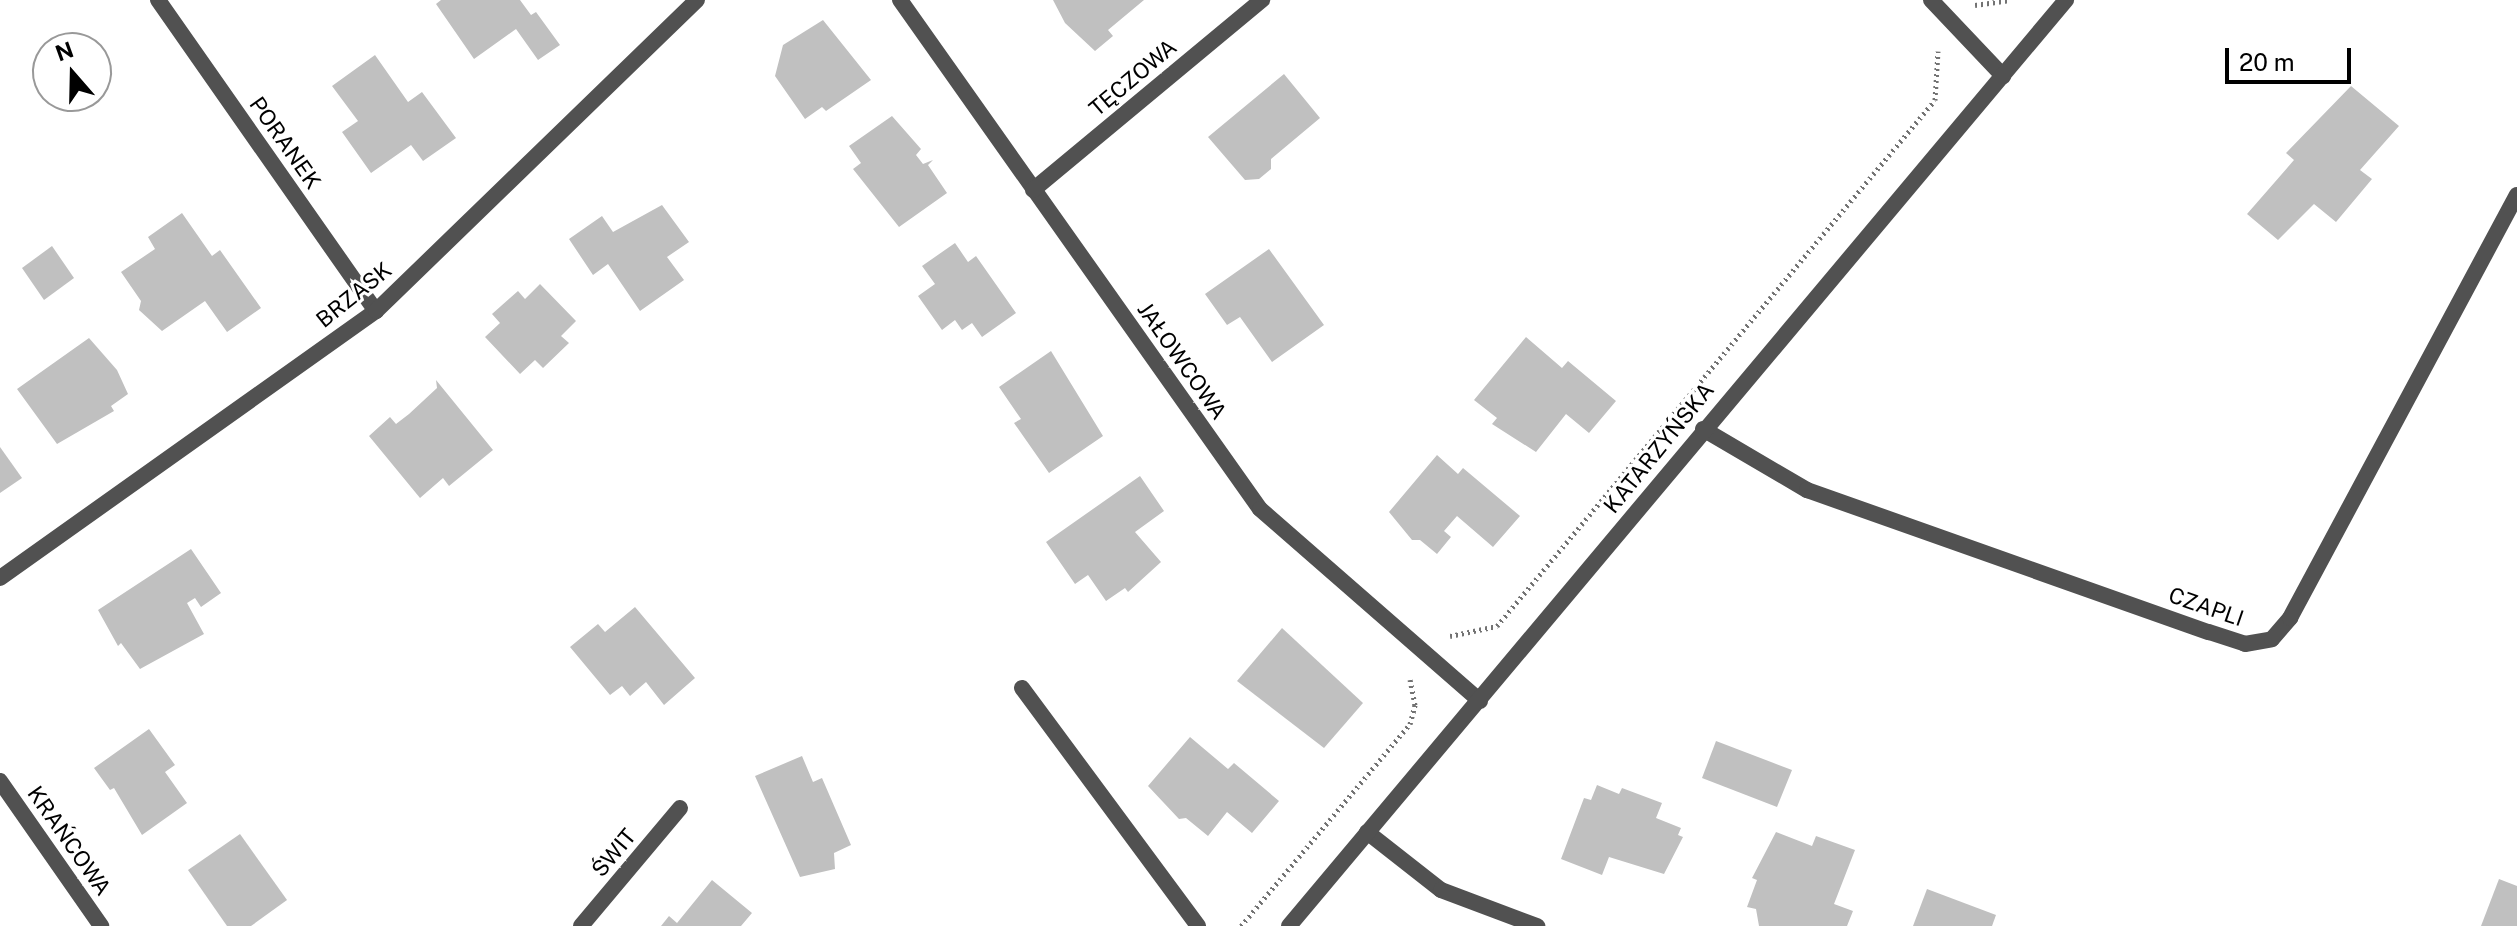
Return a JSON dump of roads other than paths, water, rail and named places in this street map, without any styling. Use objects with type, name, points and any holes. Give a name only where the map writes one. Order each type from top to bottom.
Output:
[{"type":"street","name":"PORANEK","points":[[158,0],[376,311]]},
{"type":"street","name":"BRZASK","points":[[0,578],[376,311],[697,0]]},
{"type":"street","name":"JAŁOWCOWA","points":[[900,0],[1260,509],[1429,652],[1480,701]]},
{"type":"street","name":"TĘCZOWA","points":[[1033,190],[1262,0]]},
{"type":"street","points":[[1931,0],[2003,76]]},
{"type":"street","name":"KATARZYŃSKA","points":[[1289,926],[2066,0]]},
{"type":"street","name":"CZAPLI","points":[[1703,429],[1807,490],[2245,644],[2272,639],[2290,618],[2517,195]]},
{"type":"street","points":[[1022,688],[1198,926]]},
{"type":"street","name":"KRAŃCOWA","points":[[0,781],[101,926]]},
{"type":"street","name":"ŚWIT","points":[[581,926],[680,808]]},
{"type":"street","points":[[1367,832],[1441,890],[1537,926]]}]
